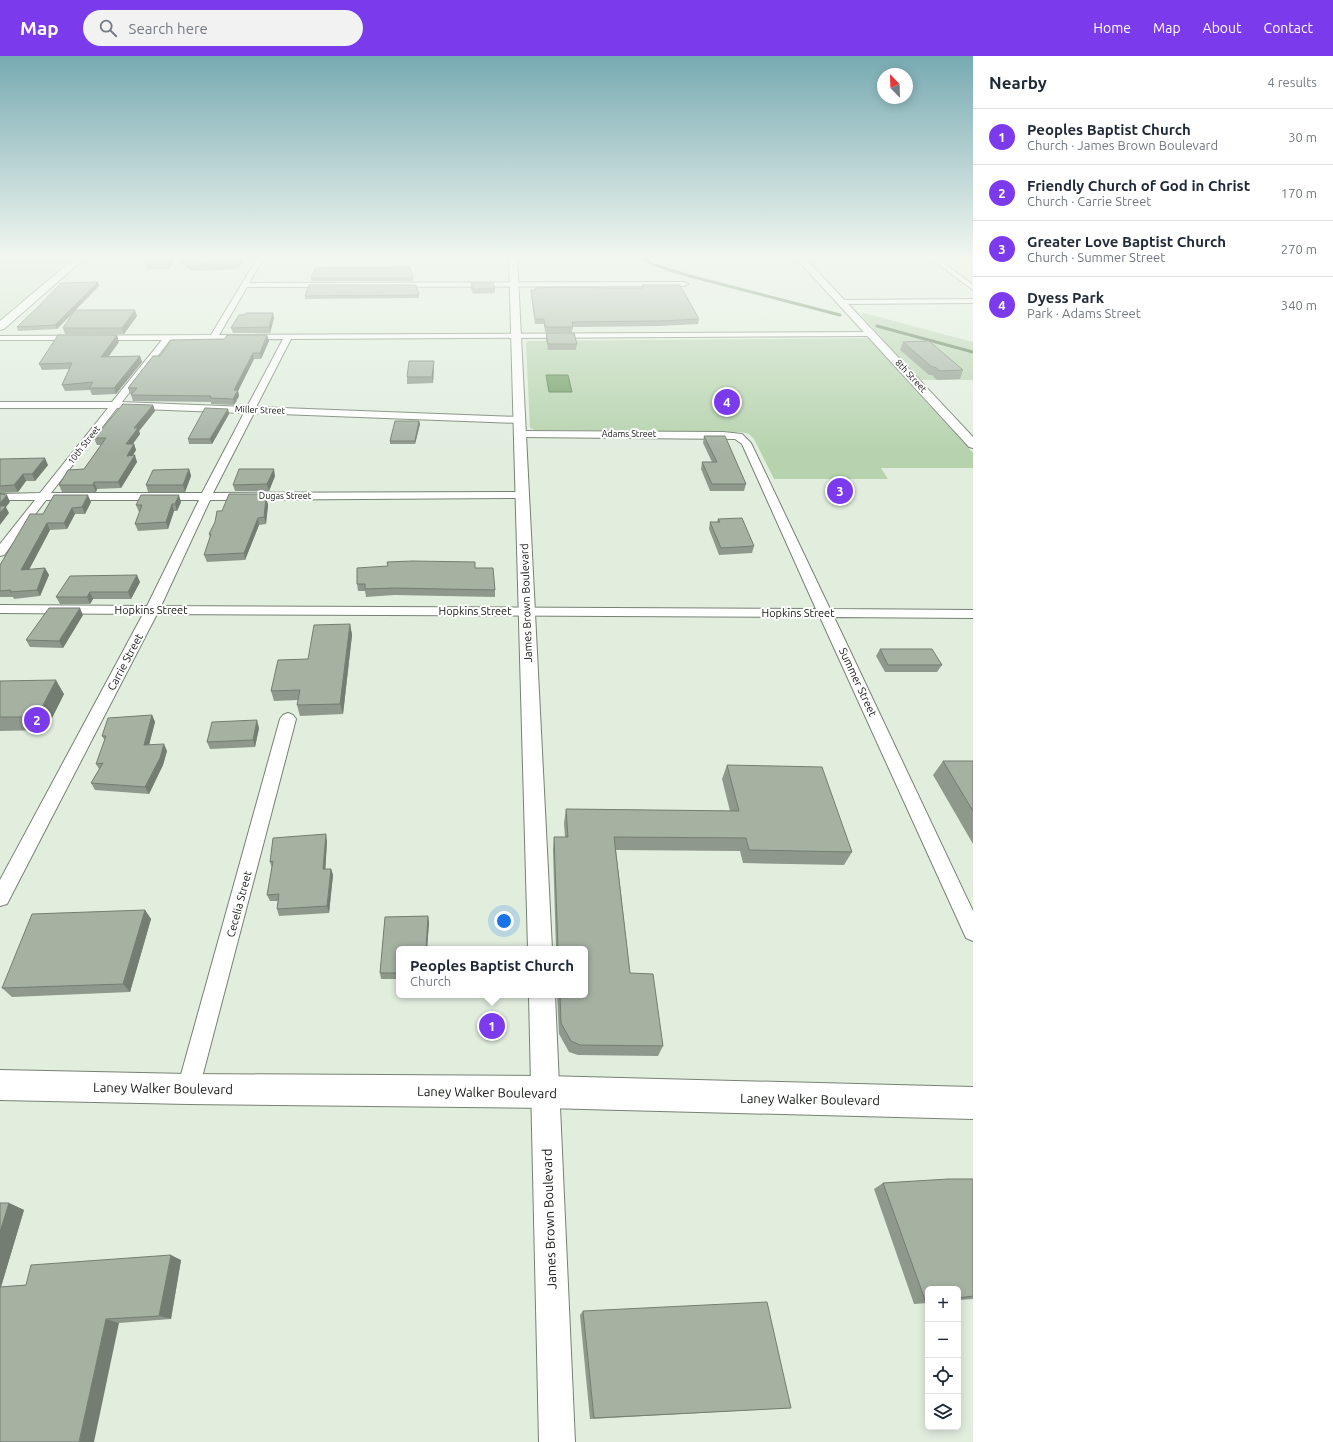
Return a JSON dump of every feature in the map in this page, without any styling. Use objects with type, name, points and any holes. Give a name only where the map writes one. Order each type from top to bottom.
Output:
[{"type":"main road","name":"Laney Walker Boulevard","points":[[0,1085],[188,1089],[545,1092],[973,1103]]},
{"type":"street","points":[[214,337],[223,322]]},
{"type":"street","name":"James Brown Boulevard","points":[[515,322],[540,946]]},
{"type":"street","name":"8th Street","points":[[860,322],[973,444]]},
{"type":"street","points":[[0,338],[516,336],[870,332]]},
{"type":"street","name":"10th Street","points":[[0,552],[168,337]]},
{"type":"street","name":"Carrie Street","points":[[0,898],[152,610],[206,496],[288,337]]},
{"type":"street","name":"Miller Street","points":[[0,405],[115,405],[250,409],[520,427]]},
{"type":"street","name":"Adams Street","points":[[520,427],[738,436]]},
{"type":"street","name":"Summer Street","points":[[738,436],[746,443],[973,932]]},
{"type":"street","name":"Dugas Street","points":[[0,497],[522,495]]},
{"type":"street","name":"Hopkins Street","points":[[0,609],[973,614]]},
{"type":"street","name":"Cecelia Street","points":[[188,1089],[288,719]]},
{"type":"street","name":"James Brown Boulevard","points":[[542,998],[557,1442]]},
{"type":"shaded area","points":[[867,322],[897,322],[973,342],[973,380],[906,380],[973,453],[973,468],[881,468],[888,479],[774,479],[754,439],[749,434],[741,432],[535,430],[530,428],[526,343],[528,341],[882,338]]},
{"type":"shaded area","points":[[546,375],[568,375],[572,392],[549,392]]},
{"type":"building","points":[[23,322],[58,322],[55,325],[17,327]]},
{"type":"building","points":[[67,322],[127,322],[122,328],[63,328]]},
{"type":"building","points":[[235,322],[271,322],[269,327],[231,328]]},
{"type":"building","points":[[544,322],[600,322],[572,322],[573,327],[545,327]]},
{"type":"building","points":[[546,333],[574,333],[577,344],[548,344]]},
{"type":"building","points":[[58,335],[117,335],[101,357],[140,356],[114,388],[89,388],[93,382],[62,385],[72,363],[39,364]]},
{"type":"building","points":[[227,335],[267,335],[260,353],[253,353],[234,390],[238,390],[233,399],[210,398],[211,396],[131,395],[137,388],[128,388],[153,356],[160,356],[171,340],[225,339]]},
{"type":"building","points":[[929,341],[963,370],[940,371],[935,367],[932,367],[903,342]]},
{"type":"building","points":[[409,361],[434,361],[432,377],[407,377]]},
{"type":"building","points":[[123,404],[153,405],[134,428],[138,428],[126,444],[134,444],[127,456],[135,455],[118,482],[94,482],[93,485],[59,485],[68,470],[84,469],[106,438],[94,438]]},
{"type":"building","points":[[205,408],[228,409],[210,439],[188,439]]},
{"type":"building","points":[[395,421],[419,421],[415,441],[390,441]]},
{"type":"building","points":[[704,436],[725,436],[746,484],[712,484],[702,462],[717,462]]},
{"type":"building","points":[[45,458],[32,474],[23,474],[14,485],[0,486],[0,459]]},
{"type":"building","points":[[189,469],[183,485],[146,485],[153,470]]},
{"type":"building","points":[[239,469],[274,469],[267,484],[233,485]]},
{"type":"building","points":[[0,494],[7,495],[0,503]]},
{"type":"building","points":[[229,494],[263,494],[261,499],[266,498],[264,517],[258,518],[244,553],[204,555],[217,511],[222,511]]},
{"type":"building","points":[[54,495],[88,495],[82,507],[72,508],[64,523],[47,523],[21,570],[45,568],[37,590],[10,592],[11,590],[0,591],[0,565],[30,514],[43,514]]},
{"type":"building","points":[[141,495],[179,495],[175,504],[172,504],[166,522],[135,524],[142,505],[136,505]]},
{"type":"building","points":[[0,506],[6,506],[0,513]]},
{"type":"building","points":[[742,518],[754,546],[721,548],[710,522],[720,522],[718,519]]},
{"type":"building","points":[[387,562],[475,562],[475,568],[493,568],[495,590],[394,588],[365,589],[365,584],[357,584],[357,568],[388,566]]},
{"type":"building","points":[[137,575],[128,592],[90,592],[87,597],[56,597],[70,576]]},
{"type":"building","points":[[49,608],[80,608],[59,641],[26,640]]},
{"type":"building","points":[[350,624],[340,704],[297,705],[300,690],[271,691],[278,660],[308,659],[314,625]]},
{"type":"building","points":[[880,649],[932,649],[942,665],[888,665]]},
{"type":"building","points":[[56,680],[37,717],[0,717],[0,681]]},
{"type":"building","points":[[152,715],[144,745],[164,744],[160,758],[145,787],[91,783],[103,763],[96,764],[106,736],[102,736],[108,718]]},
{"type":"building","points":[[257,720],[253,740],[207,742],[212,722]]},
{"type":"building","points":[[943,761],[973,761],[973,811]]},
{"type":"building","points":[[727,765],[822,767],[852,852],[749,850],[746,838],[614,837],[630,973],[653,974],[663,1046],[580,1045],[571,1041],[561,1023],[560,998],[588,998],[588,946],[558,946],[554,837],[568,837],[566,809],[739,811]]},
{"type":"building","points":[[326,834],[323,869],[331,869],[327,906],[277,909],[279,894],[267,895],[273,861],[270,862],[273,838]]},
{"type":"building","points":[[145,910],[123,984],[2,988],[32,914]]},
{"type":"building","points":[[428,916],[426,946],[396,946],[396,973],[380,973],[385,917]]},
{"type":"building","points":[[973,1179],[973,1296],[961,1298],[961,1286],[925,1286],[925,1300],[883,1183]]},
{"type":"building","points":[[0,1203],[9,1203],[0,1232]]},
{"type":"building","points":[[171,1255],[159,1316],[106,1319],[79,1442],[0,1442],[0,1287],[26,1285],[31,1265]]},
{"type":"building","points":[[767,1302],[791,1408],[594,1418],[583,1311]]},
{"type":"waterway","points":[[877,326],[973,352]]},
{"type":"place","name":"Dyess Park","points":[[727,402]]},
{"type":"place","name":"Greater Love Baptist Church","points":[[840,491]]},
{"type":"place","name":"Friendly Church of God in Christ","points":[[37,720]]},
{"type":"place","name":"Peoples Baptist Church","points":[[492,1026]]}]
